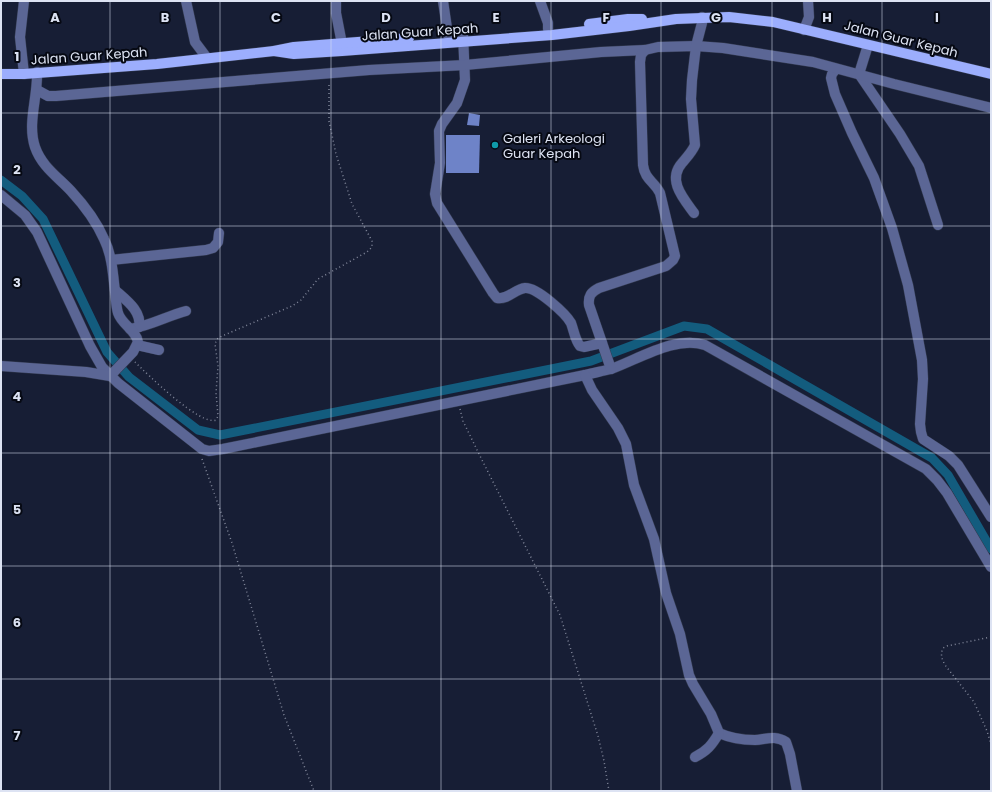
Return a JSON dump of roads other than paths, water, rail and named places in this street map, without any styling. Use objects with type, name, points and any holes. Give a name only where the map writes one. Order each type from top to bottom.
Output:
[{"type":"main road","name":"Jalan Guar Kepah","points":[[1,74],[24,74],[157,64],[274,51],[294,47],[448,35],[464,41],[628,19],[702,20],[729,16],[754,19],[804,30],[991,74]]},
{"type":"main road","name":"Jalan Guar Kepah","points":[[274,51],[294,54],[583,32],[663,20]]},
{"type":"street","points":[[24,1],[20,37],[24,74]]},
{"type":"street","points":[[186,1],[195,42],[207,58]]},
{"type":"street","points":[[336,1],[336,13],[342,44]]},
{"type":"street","points":[[443,1],[448,35]]},
{"type":"street","points":[[540,1],[548,23],[548,29]]},
{"type":"street","points":[[804,30],[809,17],[808,1]]},
{"type":"street","points":[[694,213],[680,191],[675,176],[676,170],[692,151],[695,145],[691,87],[697,43],[702,20]]},
{"type":"street","points":[[464,41],[465,80],[454,108],[442,124],[439,131],[440,163],[435,194],[439,207],[463,243],[492,293],[497,298],[503,298],[524,288],[534,290],[568,318],[580,346],[603,345]]},
{"type":"street","points":[[37,90],[45,95],[56,96],[465,62],[645,50],[658,47],[697,43],[792,58],[991,108]]},
{"type":"street","points":[[859,74],[868,45]]},
{"type":"street","points":[[610,365],[589,305],[591,293],[599,288],[666,266],[672,263],[674,258],[674,250],[660,193],[657,187],[647,178],[643,165],[640,62],[641,55],[645,50]]},
{"type":"street","points":[[836,68],[831,78],[835,94],[874,178],[892,228],[908,284],[922,369],[921,432],[923,439],[949,456],[958,465],[991,517]]},
{"type":"street","points":[[37,72],[37,90],[32,128],[37,152],[48,170],[73,193],[86,209],[104,238],[111,260],[118,312],[122,320],[135,328]]},
{"type":"street","points":[[859,74],[919,166],[938,225]]},
{"type":"street","points":[[1,195],[21,211],[37,232],[94,354],[102,367],[110,376],[202,449],[209,451],[223,449],[584,376],[610,365],[677,343],[693,342],[705,345],[926,469],[948,493],[991,567]]},
{"type":"street","points":[[111,260],[206,250],[213,248],[218,242],[219,233]]},
{"type":"street","points":[[110,376],[128,357],[137,344],[135,328],[140,319],[138,313],[115,290]]},
{"type":"street","points":[[135,328],[186,311]]},
{"type":"street","points":[[137,344],[159,350]]},
{"type":"street","points":[[1,366],[86,372],[110,376]]},
{"type":"street","points":[[584,376],[594,394],[618,428],[626,444],[634,485],[654,539],[666,594],[680,634],[689,674],[693,684],[711,714],[719,733],[732,738],[755,740],[776,737],[786,742],[790,754],[797,791]]},
{"type":"street","points":[[695,757],[705,752],[710,747],[719,733]]},
{"type":"waterway","points":[[1,180],[22,196],[43,219],[107,352],[129,377],[198,430],[220,435],[591,361],[684,326],[707,329],[932,458],[948,475],[991,549]]},
{"type":"place","name":"Galeri Arkeologi Guar Kepah","points":[[495,145]]}]
